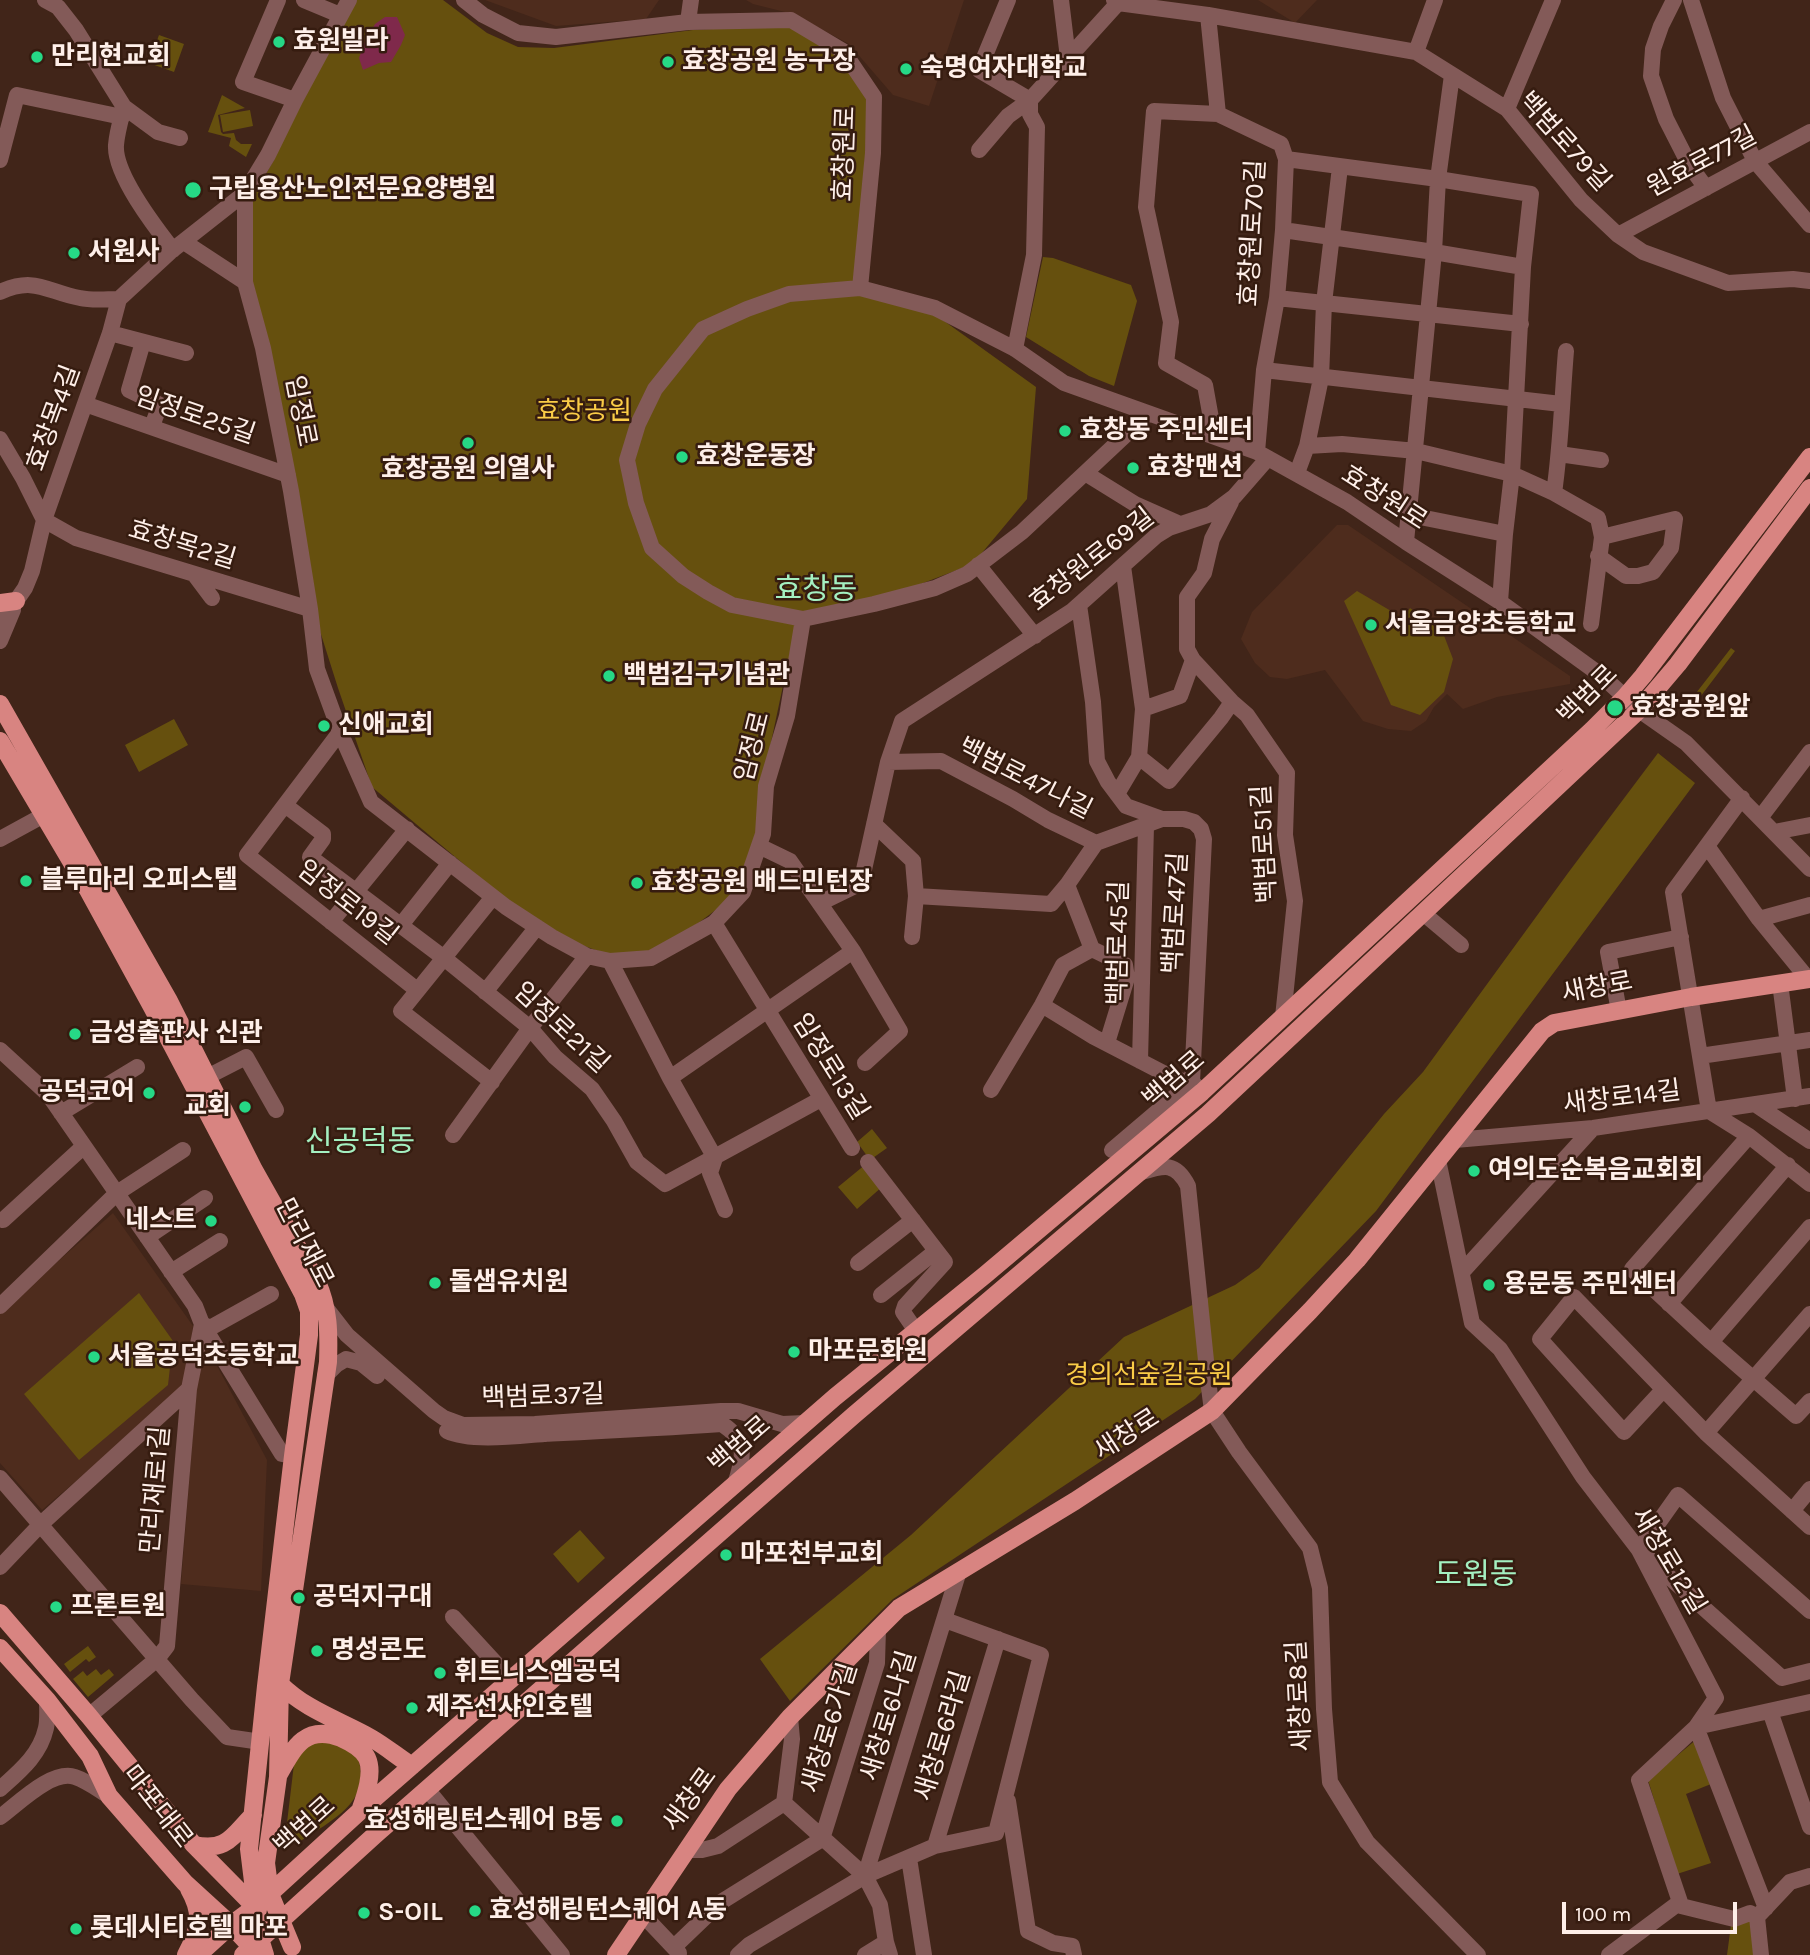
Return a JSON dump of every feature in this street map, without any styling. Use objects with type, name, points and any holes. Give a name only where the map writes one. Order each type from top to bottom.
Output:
[{"type":"main road","name":"백범로","points":[[262,1942],[314,1890],[427,1789],[854,1415],[1208,1114],[1423,913],[1562,770],[1625,697],[1810,457]]},
{"type":"main road","name":"백범로","points":[[198,1955],[256,1907],[360,1811],[835,1396],[916,1331],[1197,1087],[1283,1017],[1562,770],[1639,710],[1666,680],[1810,488]]},
{"type":"main road","points":[[1690,615],[1689,624],[1697,629],[1706,626]]},
{"type":"main road","name":"만리재로","points":[[0,704],[124,920],[178,1037],[309,1286],[326,1308],[329,1334],[326,1377],[280,1684],[278,1777],[266,1863],[270,1894],[262,1942]]},
{"type":"main road","name":"만리재로","points":[[0,741],[178,1037],[207,1077],[266,1191],[309,1286],[309,1335],[249,1849],[256,1907]]},
{"type":"main road","name":"새창로","points":[[616,1955],[728,1789],[790,1717],[899,1608],[1075,1501],[1212,1411],[1357,1260],[1542,1031],[1554,1023],[1619,1010],[1809,979]]},
{"type":"main road","points":[[1197,1087],[1208,1098],[1208,1114]]},
{"type":"main road","points":[[835,1396],[851,1394],[857,1402],[854,1415]]},
{"type":"main road","points":[[618,1586],[634,1584],[640,1593],[637,1605]]},
{"type":"main road","name":"마포대로","points":[[0,1613],[89,1716],[194,1846],[256,1907],[262,1942]]},
{"type":"main road","name":"마포대로","points":[[0,1648],[47,1700],[90,1756],[109,1796],[185,1883],[231,1925],[262,1942],[295,1951]]},
{"type":"main road","points":[[280,1684],[294,1698],[371,1738],[412,1766]]},
{"type":"main road","points":[[278,1777],[299,1742],[319,1733],[331,1734],[358,1748],[368,1759],[367,1789],[360,1811]]},
{"type":"main road","points":[[194,1846],[216,1848],[223,1845],[253,1815]]},
{"type":"main road","points":[[185,1883],[197,1903],[199,1918],[196,1936],[186,1955]]},
{"type":"main road","points":[[295,1951],[296,1925],[314,1890]]},
{"type":"street","points":[[45,0],[58,8],[76,30],[123,112],[116,146],[118,163],[149,220],[178,246],[246,282]]},
{"type":"street","points":[[278,0],[243,82],[295,100]]},
{"type":"street","points":[[304,0],[340,15]]},
{"type":"street","points":[[0,292],[33,284],[82,299],[119,299],[178,246],[245,194],[349,0]]},
{"type":"street","name":"효창원로","points":[[464,0],[482,15],[518,33],[556,37],[688,22],[791,20],[843,51],[874,97],[873,153],[860,288]]},
{"type":"street","points":[[688,22],[691,0]]},
{"type":"street","points":[[1008,0],[979,70],[1030,100]]},
{"type":"street","points":[[1061,0],[1068,58]]},
{"type":"street","points":[[1416,52],[1436,0]]},
{"type":"street","points":[[1507,110],[1553,0]]},
{"type":"street","points":[[1674,0],[1653,49],[1651,76],[1672,131],[1690,166],[1706,188]]},
{"type":"street","points":[[1691,0],[1723,98],[1755,161],[1810,225]]},
{"type":"street","points":[[979,150],[1008,116],[1030,100],[1116,1]]},
{"type":"street","name":"백범로79길","points":[[1116,1],[1416,52],[1507,110],[1581,200],[1618,235],[1643,252],[1728,283],[1793,279],[1810,281]]},
{"type":"street","points":[[1208,15],[1219,114],[1154,111],[1146,207],[1171,323],[1166,363],[1205,385],[1214,435]]},
{"type":"street","points":[[1406,542],[1434,252],[1438,179],[1452,75]]},
{"type":"street","points":[[1,155],[17,95],[123,112],[158,132],[180,138]]},
{"type":"street","points":[[1015,349],[1034,255],[1037,127],[1030,114],[1030,100]]},
{"type":"street","name":"효창원로70길","points":[[1219,114],[1281,144],[1286,159],[1277,299],[1264,370],[1263,455]]},
{"type":"street","name":"원효로77길","points":[[1618,235],[1810,132]]},
{"type":"street","points":[[1286,159],[1531,194],[1523,267],[1512,474],[1504,534],[1500,603]]},
{"type":"street","points":[[1297,473],[1307,446],[1321,378],[1324,303],[1340,167]]},
{"type":"street","name":"임정로","points":[[245,194],[246,282],[263,348],[288,475],[317,669],[340,732],[371,802],[493,897],[587,956],[610,961],[651,958],[714,923],[743,892],[763,834],[766,786],[787,716],[803,620]]},
{"type":"street","points":[[1283,230],[1523,267]]},
{"type":"street","name":"효창원로","points":[[803,620],[732,605],[683,576],[652,548],[636,503],[628,460],[638,424],[655,389],[703,329],[789,294],[860,288],[935,308],[1015,349],[1064,383],[1214,435],[1263,455],[1347,502],[1500,603],[1602,676],[1639,710],[1686,743],[1810,869]]},
{"type":"street","name":"효창목4길","points":[[8,602],[25,588],[32,571],[44,520],[110,333],[119,299]]},
{"type":"street","points":[[1277,299],[1521,324]]},
{"type":"street","points":[[110,333],[186,353]]},
{"type":"street","points":[[143,342],[129,390],[159,405],[152,426]]},
{"type":"street","points":[[1553,493],[1559,454],[1566,351]]},
{"type":"street","points":[[1264,370],[1561,404]]},
{"type":"street","name":"임정로25길","points":[[85,404],[288,475]]},
{"type":"street","points":[[803,620],[935,588],[967,574],[1021,532],[1148,414]]},
{"type":"street","points":[[0,439],[44,520]]},
{"type":"street","points":[[1307,446],[1342,444],[1416,451],[1512,474],[1598,518],[1602,537],[1591,624]]},
{"type":"street","points":[[1559,454],[1601,460]]},
{"type":"street","name":"효창원로69길","points":[[820,903],[861,883],[888,762],[902,721],[1072,611],[1156,536],[1169,528],[1211,514],[1234,497],[1263,455]]},
{"type":"street","name":"효창원로69길","points":[[1085,473],[1135,504],[1180,524]]},
{"type":"street","points":[[1143,709],[1180,696],[1193,660],[1186,649],[1187,597],[1204,573],[1212,539],[1234,497]]},
{"type":"street","points":[[1410,515],[1504,534]]},
{"type":"street","points":[[1598,556],[1626,576],[1653,572],[1671,548],[1675,519],[1602,537]]},
{"type":"street","name":"효창목2길","points":[[44,520],[76,538],[310,609]]},
{"type":"street","name":"효창원로69길","points":[[978,565],[1035,636]]},
{"type":"street","points":[[1117,794],[1139,757],[1143,709],[1123,566]]},
{"type":"street","points":[[194,574],[212,598]]},
{"type":"street","points":[[0,619],[8,602]]},
{"type":"street","points":[[0,641],[8,602]]},
{"type":"street","name":"백범로47길","points":[[1079,605],[1093,702],[1097,761],[1108,782],[1126,806],[1162,819],[1194,822],[1201,829],[1204,839],[1197,1087]]},
{"type":"street","name":"백범로51길","points":[[1193,660],[1247,715],[1287,774],[1285,835],[1295,901],[1283,1017]]},
{"type":"street","points":[[1139,757],[1169,781],[1232,702]]},
{"type":"street","points":[[285,806],[340,732]]},
{"type":"street","points":[[1760,818],[1810,752]]},
{"type":"street","name":"백범로47나길","points":[[888,762],[941,761],[1048,820],[1097,843]]},
{"type":"street","points":[[1742,798],[1673,892],[1709,1111],[1749,1136],[1810,1184]]},
{"type":"street","name":"임정로19길","points":[[285,806],[247,855],[417,990]]},
{"type":"street","name":"임정로21길","points":[[285,806],[323,834],[323,839],[310,856],[444,958],[530,1028],[555,1057],[592,1088],[637,1162],[665,1184],[715,1158]]},
{"type":"street","points":[[0,839],[44,815]]},
{"type":"street","points":[[916,896],[1051,904],[1097,843],[1162,819]]},
{"type":"street","points":[[874,824],[914,861],[916,896],[912,937]]},
{"type":"street","points":[[1774,832],[1810,825]]},
{"type":"street","name":"백범로45길","points":[[1140,1061],[1146,826]]},
{"type":"street","points":[[331,922],[407,829]]},
{"type":"street","points":[[759,846],[790,861],[853,951],[900,1031],[864,1063]]},
{"type":"street","points":[[1707,846],[1759,919],[1809,979]]},
{"type":"street","points":[[401,925],[450,863]]},
{"type":"street","name":"백범로45길","points":[[1067,885],[1092,950],[1125,965],[1127,978],[1107,1043]]},
{"type":"street","points":[[492,1082],[401,1011],[493,897]]},
{"type":"street","points":[[1759,919],[1810,905]]},
{"type":"street","points":[[1423,913],[1461,946]]},
{"type":"street","name":"임정로13길","points":[[714,923],[852,1148]]},
{"type":"street","points":[[485,992],[537,927]]},
{"type":"street","points":[[1619,1010],[1608,952],[1681,937]]},
{"type":"street","name":"백범로45길","points":[[991,1090],[1063,965],[1092,950]]},
{"type":"street","name":"임정로13길","points":[[767,1012],[853,951]]},
{"type":"street","points":[[453,1135],[530,1028],[587,956]]},
{"type":"street","points":[[610,961],[715,1158]]},
{"type":"street","name":"새창로14길","points":[[1455,1140],[1593,1128],[1803,1098],[1787,1043],[1780,983]]},
{"type":"street","name":"백범로45길","points":[[1042,1005],[1094,1037],[1177,1080],[1197,1087]]},
{"type":"street","points":[[670,1078],[767,1012]]},
{"type":"street","points":[[1700,1056],[1810,1040]]},
{"type":"street","points":[[0,1050],[48,1094],[195,1306],[202,1324],[282,1454],[293,1456]]},
{"type":"street","points":[[207,1077],[246,1057],[276,1110]]},
{"type":"street","points":[[61,1114],[137,1067]]},
{"type":"street","points":[[1112,1150],[1197,1087]]},
{"type":"street","points":[[725,1210],[710,1173],[715,1158],[821,1099]]},
{"type":"street","points":[[1755,1104],[1810,1141]]},
{"type":"street","points":[[1462,1272],[1593,1128]]},
{"type":"street","name":"백범로","points":[[1173,1168],[1176,1149],[1185,1134]]},
{"type":"street","points":[[1749,1136],[1632,1269],[1796,1416],[1810,1401]]},
{"type":"street","points":[[4,1220],[84,1146]]},
{"type":"street","points":[[2,1301],[117,1193],[183,1150]]},
{"type":"street","name":"새창로12길","points":[[1438,1160],[1472,1323],[1500,1349],[1583,1477],[1639,1550],[1716,1698],[1696,1727],[1640,1780],[1680,1902],[1676,1905]]},
{"type":"street","points":[[867,1162],[945,1262],[905,1306],[903,1312],[916,1331]]},
{"type":"street","points":[[1139,1173],[1162,1166],[1173,1168],[1188,1186],[1212,1411]]},
{"type":"street","points":[[1669,1304],[1788,1166]]},
{"type":"street","points":[[147,1237],[205,1198]]},
{"type":"street","points":[[858,1263],[913,1220]]},
{"type":"street","points":[[1712,1342],[1810,1227]]},
{"type":"street","points":[[171,1272],[220,1241]]},
{"type":"street","points":[[881,1295],[936,1251]]},
{"type":"street","points":[[202,1324],[210,1328],[271,1294]]},
{"type":"street","points":[[1663,1390],[1624,1432],[1540,1339],[1574,1297],[1706,1433],[1810,1527]]},
{"type":"street","name":"백범로37길","points":[[326,1308],[346,1335],[434,1410],[454,1423],[535,1424],[738,1411],[782,1424],[805,1423]]},
{"type":"street","points":[[1706,1433],[1810,1314]]},
{"type":"street","name":"만리재로1길","points":[[157,1658],[167,1646],[189,1389],[202,1324]]},
{"type":"street","name":"백범로37길","points":[[326,1377],[336,1365],[346,1359],[361,1363],[440,1428],[461,1436],[519,1436],[722,1424],[733,1431],[741,1444],[743,1461],[735,1484]]},
{"type":"street","points":[[0,1567],[41,1524],[189,1389]]},
{"type":"street","name":"새창로8길","points":[[1212,1411],[1310,1548],[1320,1588],[1324,1709],[1330,1782],[1367,1842],[1478,1955]]},
{"type":"street","points":[[0,1478],[192,1700],[228,1737],[261,1742]]},
{"type":"street","points":[[1792,1511],[1810,1489]]},
{"type":"street","points":[[1810,1611],[1678,1495],[1639,1550],[1782,1678],[1810,1671]]},
{"type":"street","name":"새창로6나길","points":[[865,1876],[959,1571]]},
{"type":"street","points":[[453,1616],[511,1680]]},
{"type":"street","points":[[738,1955],[749,1945],[865,1876],[935,1846],[996,1833],[1041,1655],[945,1620]]},
{"type":"street","name":"새창로6가길","points":[[822,1839],[877,1663],[878,1629]]},
{"type":"street","name":"새창로6라길","points":[[935,1846],[998,1639]]},
{"type":"street","points":[[89,1716],[157,1658]]},
{"type":"street","points":[[0,1789],[31,1761],[40,1746],[47,1727],[47,1700]]},
{"type":"street","points":[[1761,1955],[1762,1912],[1696,1727],[1810,1702]]},
{"type":"street","points":[[1770,1711],[1810,1827]]},
{"type":"street","points":[[784,1804],[792,1739],[790,1717]]},
{"type":"street","points":[[0,1817],[45,1783],[58,1777],[74,1776],[109,1796]]},
{"type":"street","points":[[427,1789],[562,1955]]},
{"type":"street","points":[[1006,1791],[1028,1931],[1073,1951]]},
{"type":"street","points":[[784,1804],[865,1876],[880,1905],[888,1949],[865,1955]]},
{"type":"street","points":[[686,1850],[718,1846],[784,1804]]},
{"type":"street","points":[[643,1915],[678,1951],[721,1902],[822,1839]]},
{"type":"street","points":[[909,1858],[924,1955]]},
{"type":"street","points":[[1611,1955],[1676,1905],[1734,1919],[1762,1912],[1790,1882],[1810,1876]]},
{"type":"shaded area","points":[[485,0],[659,0],[646,19],[556,26]]},
{"type":"shaded area","name":"숙명여자대학교","points":[[746,0],[964,0],[929,106],[893,95],[849,44],[793,14]]},
{"type":"shaded area","points":[[1258,0],[1317,0],[1295,23]]},
{"type":"shaded area","points":[[385,17],[397,17],[405,35],[401,45],[391,62],[379,63],[363,70],[359,58],[365,41],[375,24]]},
{"type":"shaded area","name":"서울금양초등학교","points":[[1337,525],[1348,525],[1570,676],[1570,684],[1497,697],[1463,709],[1447,694],[1434,707],[1426,721],[1411,731],[1388,729],[1363,721],[1325,670],[1287,679],[1270,677],[1255,663],[1241,639],[1252,612]]},
{"type":"shaded area","name":"서울공덕초등학교","points":[[113,1213],[193,1326],[185,1388],[42,1510],[0,1463],[0,1312]]},
{"type":"shaded area","points":[[205,1343],[267,1460],[261,1591],[181,1584],[200,1344]]},
{"type":"green space","name":"효창공원","points":[[356,0],[443,0],[487,33],[518,47],[554,48],[693,30],[790,25],[840,55],[869,99],[856,292],[933,313],[1036,387],[1027,499],[976,560],[918,585],[796,624],[762,785],[759,833],[748,866],[729,900],[685,933],[651,953],[612,956],[576,943],[510,903],[372,787],[313,609],[251,282],[249,203],[274,160],[281,133]]},
{"type":"green space","points":[[159,35],[184,44],[174,72],[149,63]]},
{"type":"green space","points":[[222,95],[245,108],[218,115],[223,134],[234,133],[241,144],[252,144],[246,157],[229,146],[231,138],[208,132]]},
{"type":"green space","points":[[250,110],[253,126],[223,132],[220,115]]},
{"type":"green space","points":[[1043,257],[1131,285],[1137,301],[1114,386],[1089,376],[1026,337]]},
{"type":"green space","points":[[1357,591],[1403,618],[1410,608],[1443,633],[1453,659],[1444,692],[1420,715],[1391,705],[1344,601]]},
{"type":"green space","points":[[1731,648],[1735,651],[1691,709],[1686,706]]},
{"type":"green space","points":[[174,719],[188,745],[139,772],[125,745]]},
{"type":"green space","name":"경의선숲길공원","points":[[1658,753],[1695,783],[1376,1211],[1195,1399],[893,1599],[790,1701],[760,1659],[911,1535],[1124,1337],[1235,1285],[1259,1268],[1384,1114],[1423,1072]]},
{"type":"green space","points":[[872,1129],[887,1148],[870,1160],[857,1142]]},
{"type":"green space","points":[[866,1164],[883,1186],[857,1209],[838,1187]]},
{"type":"green space","points":[[139,1293],[173,1341],[168,1385],[79,1460],[24,1394]]},
{"type":"green space","points":[[580,1530],[605,1558],[578,1583],[553,1554]]},
{"type":"green space","points":[[88,1646],[96,1657],[89,1662],[86,1659],[70,1672],[64,1664]]},
{"type":"green space","points":[[96,1669],[101,1675],[109,1669],[114,1675],[88,1697],[73,1679],[83,1671],[87,1676]]},
{"type":"green space","points":[[316,1737],[356,1753],[361,1770],[360,1784],[347,1808],[336,1817],[298,1843],[287,1841],[294,1764],[299,1751]]},
{"type":"green space","points":[[1697,1739],[1711,1784],[1686,1794],[1711,1863],[1677,1874],[1648,1780]]},
{"type":"green space","points":[[1750,1920],[1758,1955],[1727,1955],[1731,1925]]},
{"type":"place","name":"효원빌라","points":[[279,42]]},
{"type":"place","name":"만리현교회","points":[[37,57]]},
{"type":"place","name":"효창공원 농구장","points":[[668,62]]},
{"type":"place","name":"숙명여자대학교","points":[[906,69]]},
{"type":"place","name":"구립용산노인전문요양병원","points":[[193,190]]},
{"type":"place","name":"서원사","points":[[74,253]]},
{"type":"place","name":"효창동 주민센터","points":[[1065,431]]},
{"type":"place","name":"효창공원 의열사","points":[[468,443]]},
{"type":"place","name":"효창운동장","points":[[682,457]]},
{"type":"place","name":"효창맨션","points":[[1133,468]]},
{"type":"place","name":"서울금양초등학교","points":[[1371,625]]},
{"type":"place","name":"백범김구기념관","points":[[609,676]]},
{"type":"place","name":"효창공원앞","points":[[1615,708]]},
{"type":"place","name":"신애교회","points":[[324,726]]},
{"type":"place","name":"블루마리 오피스텔","points":[[26,881]]},
{"type":"place","name":"효창공원 배드민턴장","points":[[637,883]]},
{"type":"place","name":"금성출판사 신관","points":[[75,1034]]},
{"type":"place","name":"공덕코어","points":[[149,1093]]},
{"type":"place","name":"교회","points":[[245,1107]]},
{"type":"place","name":"여의도순복음교회회","points":[[1474,1171]]},
{"type":"place","name":"네스트","points":[[211,1221]]},
{"type":"place","name":"돌샘유치원","points":[[435,1283]]},
{"type":"place","name":"용문동 주민센터","points":[[1489,1285]]},
{"type":"place","name":"마포문화원","points":[[794,1352]]},
{"type":"place","name":"서울공덕초등학교","points":[[94,1357]]},
{"type":"place","name":"마포천부교회","points":[[726,1555]]},
{"type":"place","name":"공덕지구대","points":[[299,1598]]},
{"type":"place","name":"프론트원","points":[[56,1607]]},
{"type":"place","name":"명성콘도","points":[[317,1651]]},
{"type":"place","name":"휘트니스엠공덕","points":[[440,1673]]},
{"type":"place","name":"제주선샤인호텔","points":[[412,1708]]},
{"type":"place","name":"효성해링턴스퀘어 B동","points":[[617,1821]]},
{"type":"place","name":"효성해링턴스퀘어 A동","points":[[475,1911]]},
{"type":"place","name":"S-OIL","points":[[364,1913]]},
{"type":"place","name":"롯데시티호텔 마포","points":[[76,1929]]},
{"type":"district","name":"효창동","points":[[816,590]]},
{"type":"district","name":"신공덕동","points":[[360,1142]]},
{"type":"district","name":"도원동","points":[[1476,1575]]}]
